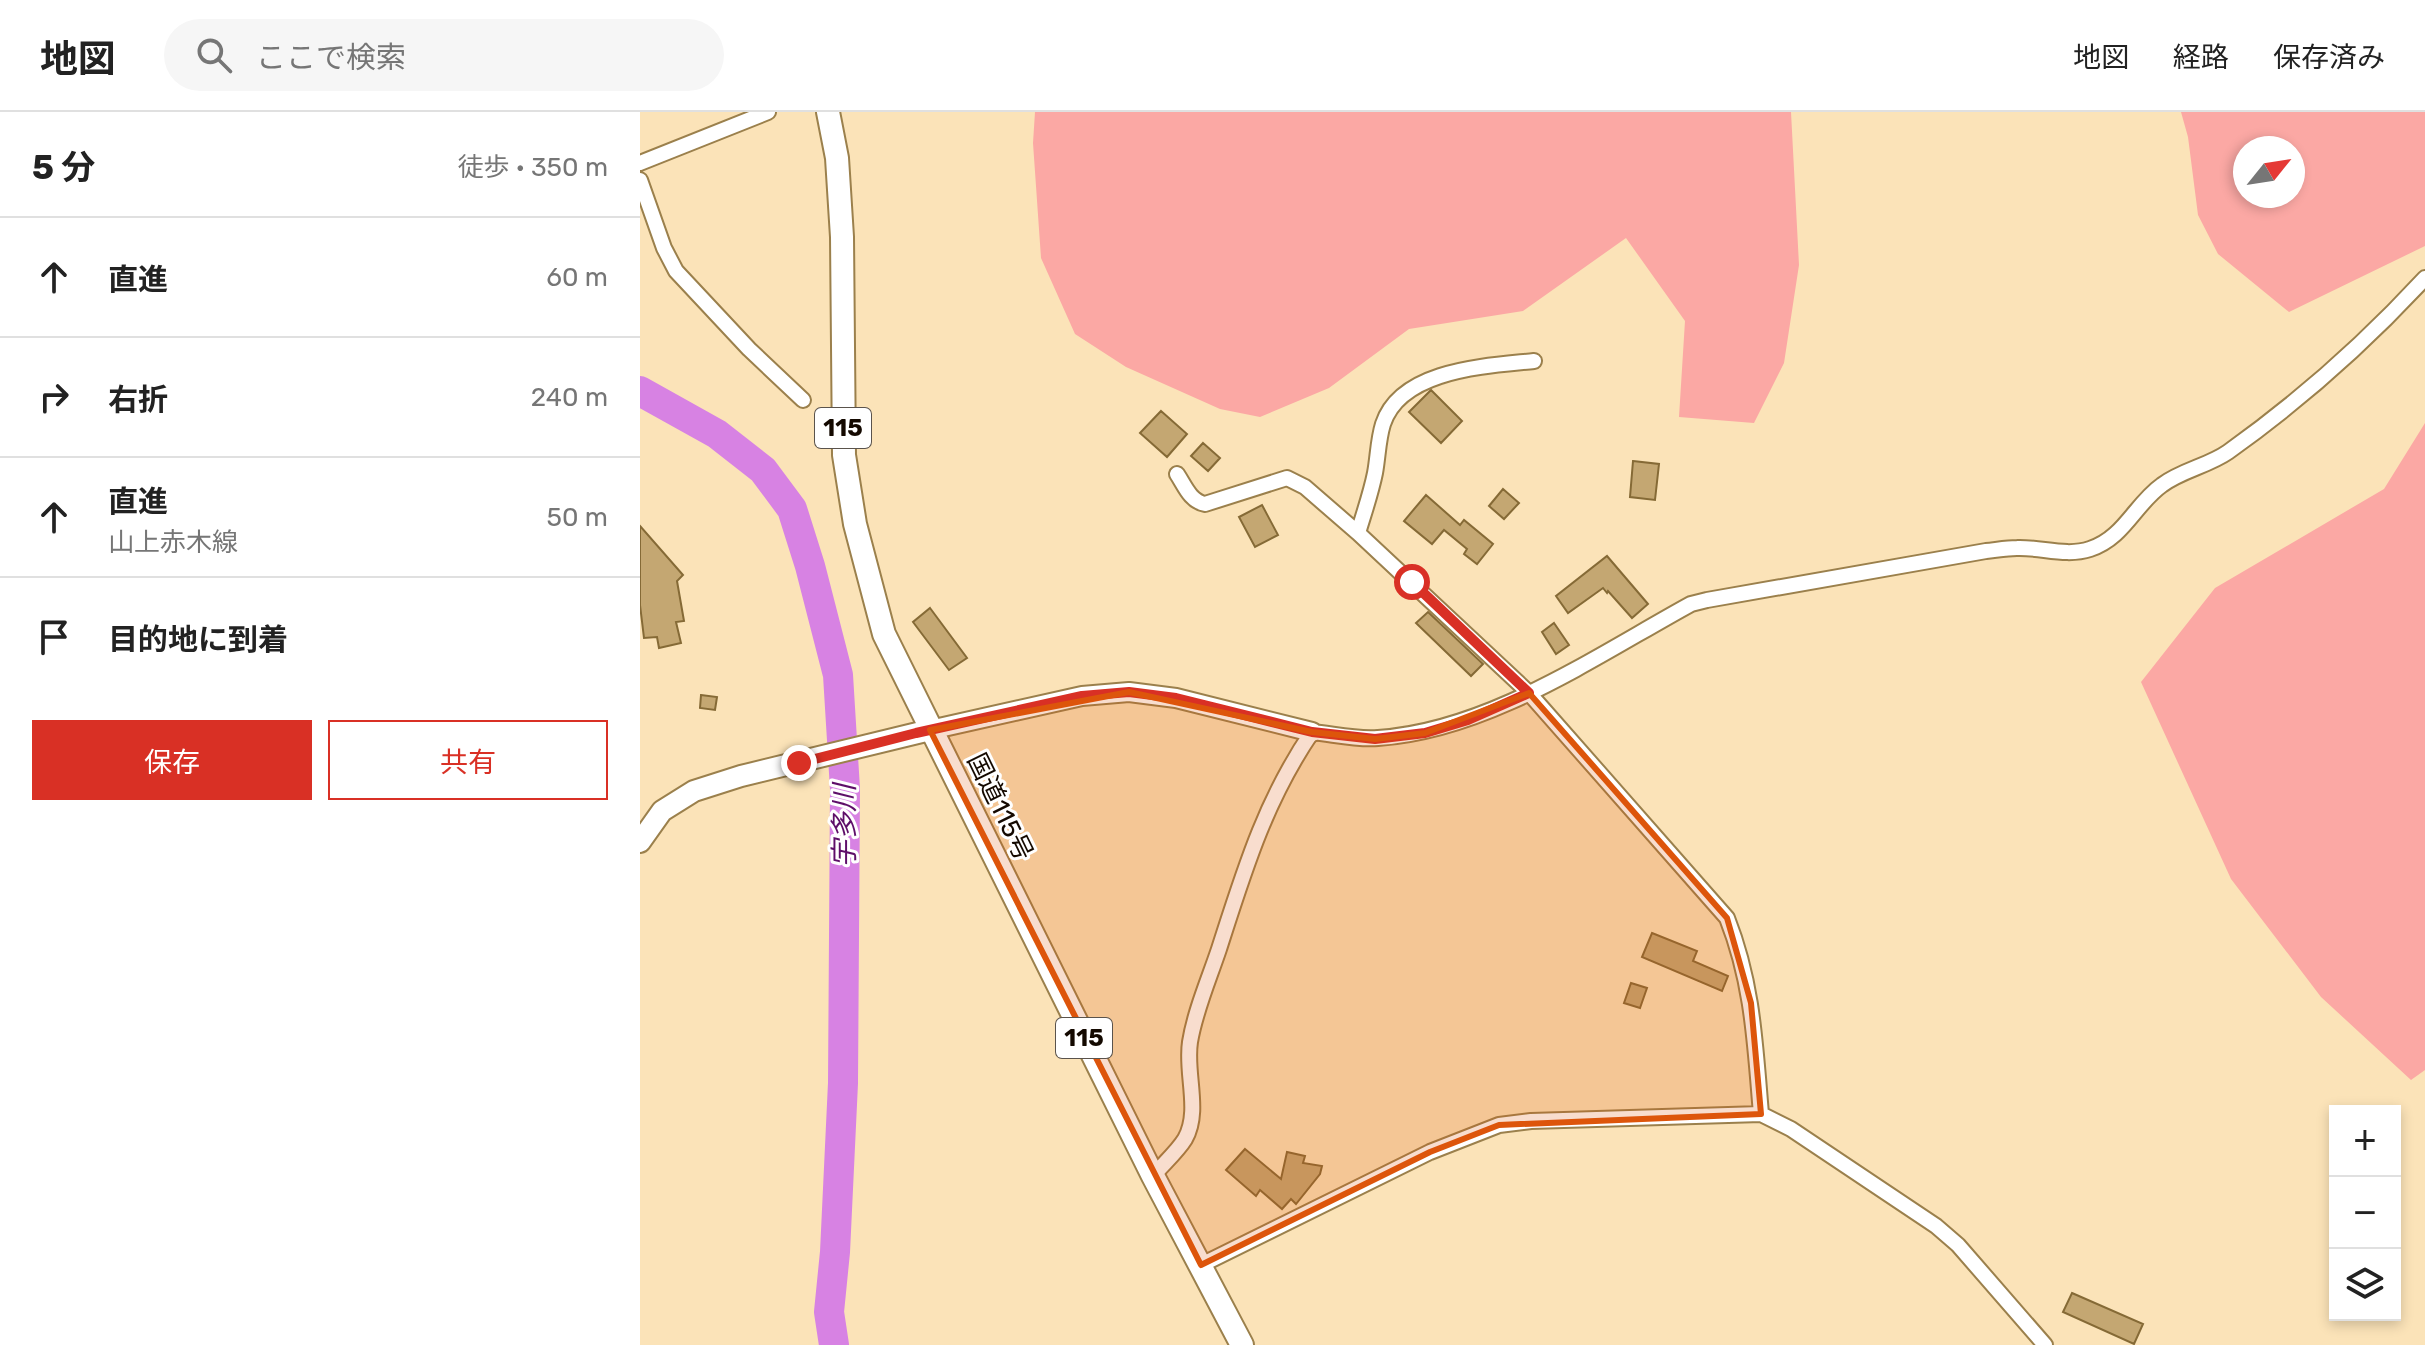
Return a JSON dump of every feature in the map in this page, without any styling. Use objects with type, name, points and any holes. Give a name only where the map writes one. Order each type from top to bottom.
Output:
[{"type":"highway","name":"国道115号","points":[[828,112],[837,158],[842,237],[844,455],[855,524],[884,634],[923,731],[1242,1345]]},
{"type":"main road","points":[[640,842],[648,818],[694,791],[741,776],[923,731]]},
{"type":"street","points":[[640,163],[768,112]]},
{"type":"street","points":[[640,180],[664,248],[676,271],[749,349],[803,400]]},
{"type":"street","points":[[923,731],[1082,696],[1129,692],[1176,698],[1312,732],[1375,739],[1425,733],[1468,720],[1529,693],[1691,604],[1986,551],[2017,548],[2068,552],[2087,550],[2118,533],[2161,485],[2225,454],[2333,370],[2361,346],[2425,278]]},
{"type":"street","points":[[1358,533],[1374,477],[1383,423],[1394,403],[1411,389],[1445,374],[1534,361]]},
{"type":"street","points":[[1177,474],[1191,497],[1197,503],[1205,504],[1287,478],[1305,487],[1529,693],[1727,918],[1741,954],[1751,1003],[1761,1114]]},
{"type":"street","points":[[1153,1176],[1188,1132],[1191,1119],[1189,1043],[1256,837],[1286,769],[1312,732]]},
{"type":"street","points":[[1201,1265],[1430,1152],[1499,1125],[1531,1121],[1761,1114],[1791,1129],[1936,1226],[1958,1245],[2045,1345]]},
{"type":"highlighted area","points":[[1129,692],[1312,732],[1375,739],[1425,733],[1529,693],[1727,918],[1751,1003],[1761,1114],[1499,1125],[1430,1152],[1201,1265],[930,730]]},
{"type":"shaded area","points":[[1035,112],[1791,112],[1799,265],[1784,363],[1754,423],[1679,417],[1685,321],[1626,238],[1523,311],[1409,329],[1329,388],[1260,417],[1220,409],[1126,367],[1075,334],[1041,258],[1033,143]]},
{"type":"shaded area","points":[[2181,112],[2425,112],[2425,246],[2289,312],[2218,254],[2198,215],[2188,137]]},
{"type":"shaded area","points":[[2425,423],[2425,1070],[2411,1080],[2321,997],[2231,879],[2141,682],[2215,588],[2384,489]]},
{"type":"building","points":[[1431,390],[1462,421],[1441,443],[1409,412]]},
{"type":"building","points":[[1161,411],[1187,434],[1167,457],[1140,433]]},
{"type":"building","points":[[1203,443],[1220,458],[1208,471],[1191,456]]},
{"type":"building","points":[[1633,461],[1659,464],[1655,500],[1630,497]]},
{"type":"building","points":[[1503,489],[1519,503],[1504,519],[1489,506]]},
{"type":"building","points":[[1426,495],[1460,525],[1464,520],[1493,544],[1477,564],[1464,554],[1467,549],[1444,530],[1432,544],[1404,521]]},
{"type":"building","points":[[1262,505],[1278,535],[1255,547],[1239,517]]},
{"type":"building","points":[[640,526],[683,575],[677,581],[684,621],[676,622],[681,643],[659,648],[657,637],[644,638],[640,605]]},
{"type":"building","points":[[1607,556],[1648,604],[1632,618],[1603,588],[1568,613],[1556,596]]},
{"type":"building","points":[[930,608],[967,658],[949,670],[913,622]]},
{"type":"building","points":[[1428,612],[1483,664],[1471,676],[1416,623]]},
{"type":"building","points":[[1554,623],[1569,645],[1556,654],[1542,632]]},
{"type":"building","points":[[701,695],[717,697],[715,710],[700,708]]},
{"type":"building","points":[[1652,933],[1697,951],[1693,961],[1728,976],[1722,991],[1642,957]]},
{"type":"building","points":[[1631,983],[1647,988],[1640,1008],[1624,1003]]},
{"type":"building","points":[[1245,1149],[1281,1179],[1287,1152],[1305,1156],[1303,1163],[1322,1166],[1320,1174],[1296,1204],[1291,1199],[1282,1209],[1260,1190],[1256,1196],[1226,1170]]},
{"type":"building","points":[[2072,1293],[2143,1324],[2134,1344],[2063,1312]]},
{"type":"waterway","name":"宇多川","points":[[640,391],[717,434],[763,470],[792,509],[838,675],[845,789],[843,1083],[829,1312],[834,1345]]},
{"type":"route","points":[[799,763],[1082,696],[1129,692],[1176,698],[1312,732],[1375,739],[1425,733],[1468,720],[1529,693],[1412,582]]}]
